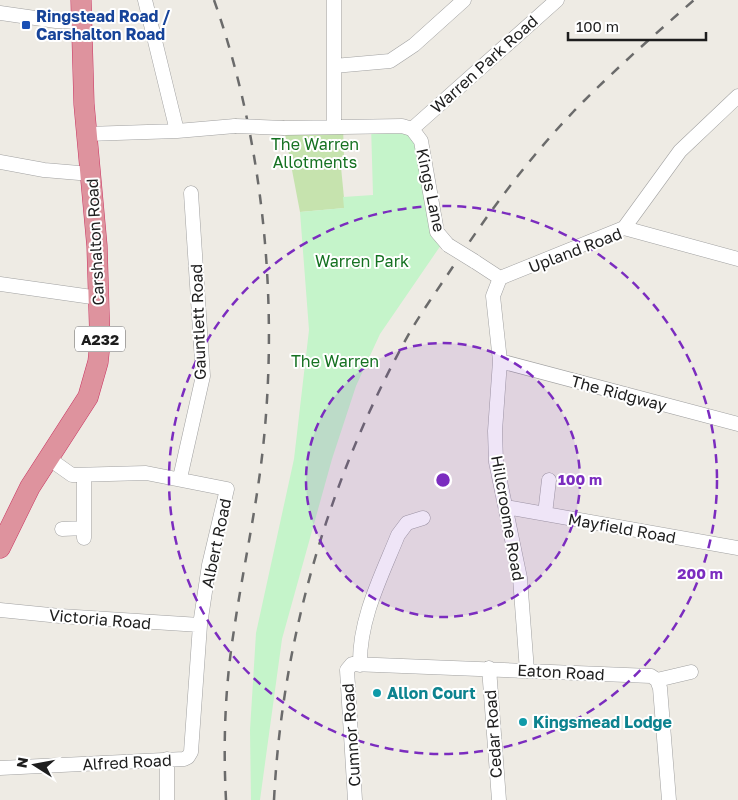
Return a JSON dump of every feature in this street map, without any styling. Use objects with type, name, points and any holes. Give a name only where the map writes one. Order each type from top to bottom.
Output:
[{"type":"highway","name":"Carshalton Road","points":[[0,548],[14,518],[48,458],[81,408],[94,381],[100,343],[98,246],[87,134],[81,0]]},
{"type":"street","points":[[145,0],[177,131]]},
{"type":"street","points":[[334,0],[334,126]]},
{"type":"street","points":[[334,66],[390,61],[414,45],[464,0]]},
{"type":"street","name":"Warren Park Road","points":[[412,130],[557,0]]},
{"type":"street","points":[[0,13],[56,21],[81,22]]},
{"type":"street","points":[[624,228],[680,151],[738,96]]},
{"type":"street","name":"Kings Lane","points":[[87,134],[177,131],[235,126],[284,128],[402,126],[412,130],[421,141],[438,232],[448,245],[500,278]]},
{"type":"street","points":[[0,162],[44,170],[91,174]]},
{"type":"street","name":"Gauntlett Road","points":[[180,478],[203,376],[191,193]]},
{"type":"street","name":"Upland Road","points":[[500,278],[624,228],[738,258]]},
{"type":"street","name":"Hillcroome Road","points":[[500,278],[493,296],[500,361],[495,432],[496,462],[520,578],[527,671]]},
{"type":"street","points":[[0,284],[99,298]]},
{"type":"street","name":"The Ridgway","points":[[500,361],[738,424]]},
{"type":"street","name":"Albert Road","points":[[48,458],[72,475],[146,473],[180,478],[228,489],[209,564],[200,625],[191,752]]},
{"type":"street","points":[[62,529],[84,533],[84,476]]},
{"type":"street","points":[[545,514],[549,480]]},
{"type":"street","name":"Mayfield Road","points":[[506,507],[738,548]]},
{"type":"street","points":[[360,664],[360,646],[364,621],[398,535],[407,523],[423,518]]},
{"type":"street","name":"Victoria Road","points":[[0,610],[70,617],[200,625]]},
{"type":"street","name":"Eaton Road","points":[[346,670],[352,664],[489,668],[651,676],[657,680]]},
{"type":"street","name":"Cedar Road","points":[[489,668],[499,800]]},
{"type":"street","name":"Cumnor Road","points":[[346,670],[355,800]]},
{"type":"street","points":[[669,800],[660,688],[657,680],[690,672]]},
{"type":"street","name":"Alfred Road","points":[[0,768],[184,759],[191,752]]},
{"type":"street","points":[[167,759],[167,800]]},
{"type":"green space","points":[[371,125],[412,131],[441,245],[380,334],[356,386],[332,459],[282,639],[260,800],[251,800],[250,730],[256,633],[294,459],[309,330],[300,212],[344,208],[343,197],[373,195]]},
{"type":"green space","name":"The Warren Allotments","points":[[343,126],[344,157],[340,157],[345,208],[300,212],[284,128]]},
{"type":"railway","points":[[214,0],[246,112],[256,170],[264,230],[269,348],[267,407],[261,465],[237,609],[227,693],[225,736],[226,800]]},
{"type":"railway","points":[[274,800],[287,678],[299,618],[315,558],[356,442],[410,332],[483,223],[527,165],[588,97],[694,0]]},
{"type":"place","name":"Ringstead Road / Carshalton Road","points":[[26,25]]},
{"type":"place","name":"Allon Court","points":[[377,693]]},
{"type":"place","name":"Kingsmead Lodge","points":[[523,722]]},
{"type":"park label","name":"Warren Park","points":[[362,261]]},
{"type":"park label","name":"The Warren","points":[[335,361]]}]
